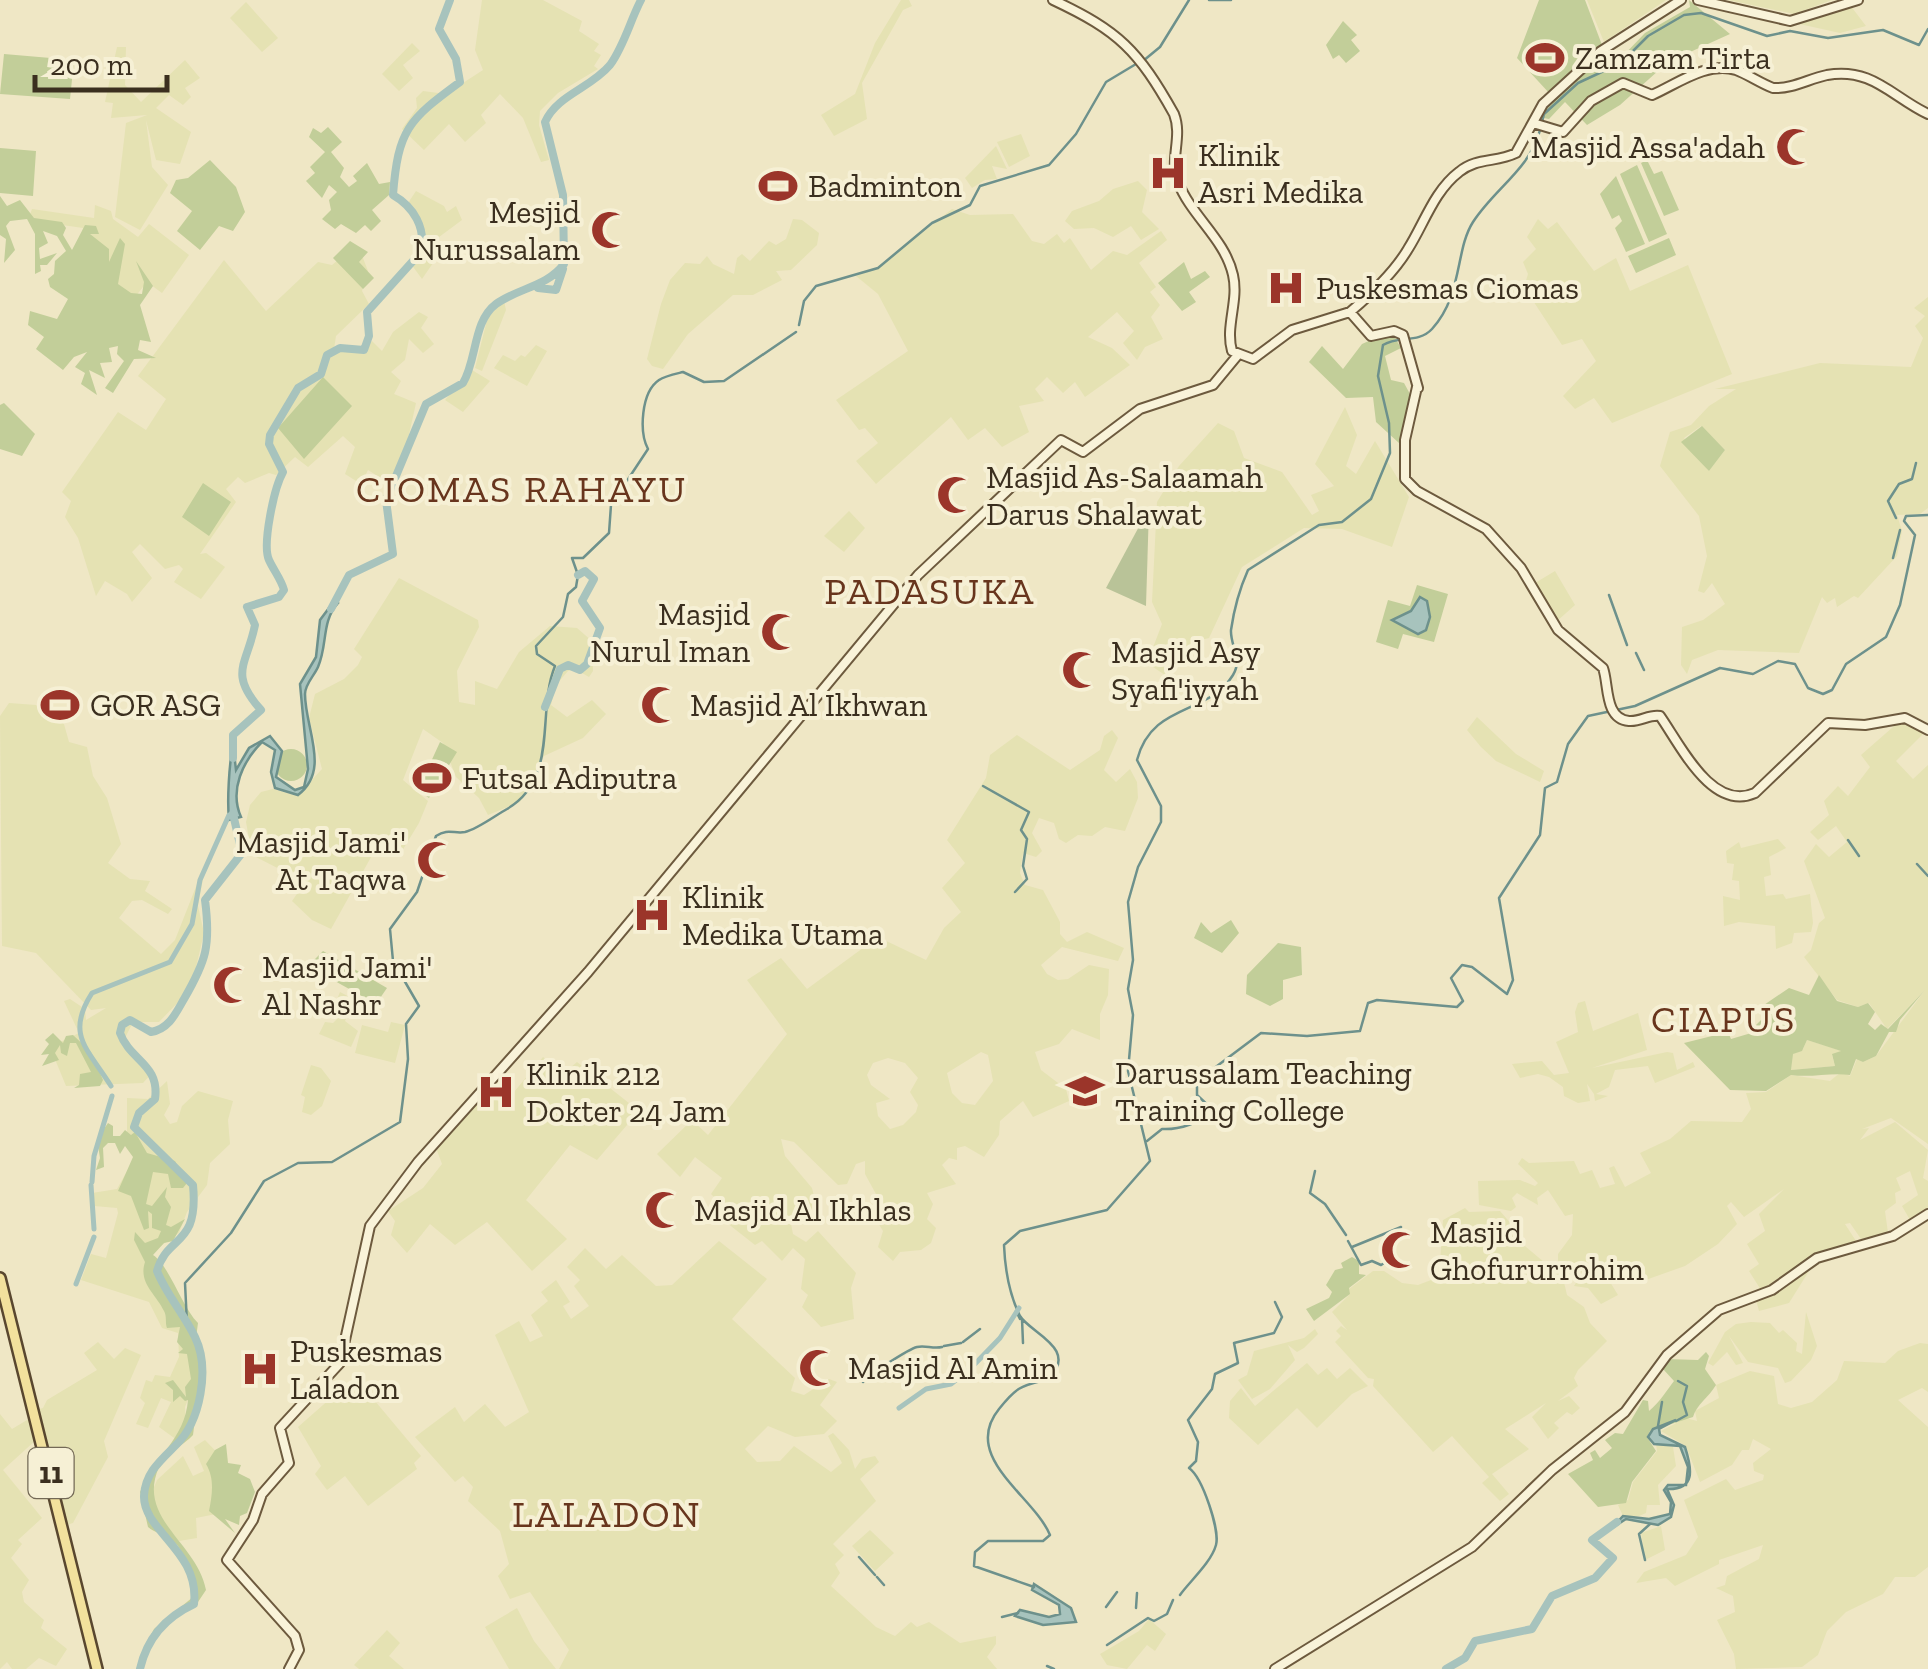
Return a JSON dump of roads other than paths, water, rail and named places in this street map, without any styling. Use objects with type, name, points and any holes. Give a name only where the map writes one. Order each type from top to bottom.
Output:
[{"type":"main road","name":"11","points":[[0,1278],[97,1669]]},
{"type":"street","points":[[290,1669],[299,1650],[295,1636],[227,1560],[252,1520],[262,1494],[290,1462],[280,1428],[340,1363],[372,1222],[483,1086],[588,972],[918,575],[1062,440],[1083,452],[1140,409],[1209,386],[1235,354],[1235,289],[1231,269],[1178,183],[1174,158],[1178,124],[1141,61],[1106,26],[1053,0]]},
{"type":"street","points":[[1235,354],[1253,359],[1292,330],[1350,312],[1406,252],[1424,217],[1455,174],[1478,160],[1498,160],[1516,154],[1542,104],[1601,51],[1681,0]]},
{"type":"street","points":[[1698,0],[1790,21],[1858,0]]},
{"type":"street","points":[[1535,123],[1563,132],[1591,100],[1625,82],[1652,94],[1682,77],[1719,68],[1740,72],[1773,88],[1830,74],[1863,76],[1888,86],[1928,114]]},
{"type":"street","points":[[1350,312],[1369,334],[1394,331],[1405,337],[1418,387],[1402,467],[1409,484],[1477,521],[1504,546],[1532,583],[1554,626],[1603,668],[1610,704],[1616,714],[1631,722],[1660,716],[1710,786],[1744,797],[1766,786],[1799,748],[1828,723],[1865,725],[1906,718],[1928,730]]},
{"type":"street","points":[[1275,1669],[1472,1547],[1552,1470],[1629,1408],[1667,1355],[1719,1310],[1772,1290],[1816,1258],[1893,1236],[1928,1214]]},
{"type":"water","points":[[1420,597],[1427,601],[1430,617],[1426,630],[1418,634],[1392,620],[1411,611]]},
{"type":"water","points":[[335,600],[338,603],[329,618],[318,667],[305,690],[315,761],[308,785],[298,795],[275,788],[271,772],[275,750],[262,742],[249,758],[237,786],[241,817],[229,820],[233,744],[236,770],[249,748],[270,736],[282,751],[276,777],[295,790],[304,787],[308,769],[300,684],[316,657],[320,620]]},
{"type":"water","points":[[1676,1420],[1659,1429],[1660,1435],[1685,1447],[1690,1470],[1686,1483],[1688,1467],[1680,1446],[1654,1444],[1648,1437],[1653,1429]]},
{"type":"water","points":[[1668,1485],[1684,1485],[1667,1489],[1674,1505],[1671,1517],[1658,1525],[1626,1519],[1612,1528],[1623,1516],[1649,1519],[1670,1514],[1671,1502],[1664,1490]]},
{"type":"water","points":[[1034,1584],[1071,1608],[1076,1622],[1043,1625],[1015,1616],[1020,1610],[1049,1617],[1060,1614],[1059,1605],[1032,1590]]},
{"type":"waterway","points":[[233,758],[233,735],[261,710],[242,677],[255,625],[247,607],[279,597],[284,590],[267,553],[270,516],[283,472],[269,444],[270,435],[298,388],[321,374],[327,355],[340,348],[364,350],[369,336],[367,312],[421,252],[422,235],[417,219],[393,195],[395,173],[409,128],[460,82],[456,59],[439,29],[450,0]]},
{"type":"waterway","points":[[331,609],[349,575],[393,554],[386,500],[426,404],[463,383],[489,311],[549,278],[564,264],[563,195],[545,122],[558,105],[610,65],[641,0]]},
{"type":"waterway","points":[[1143,61],[1160,47],[1189,0]]},
{"type":"waterway","points":[[1209,0],[1231,0]]},
{"type":"waterway","points":[[1542,122],[1544,114],[1578,83],[1621,63],[1648,36],[1684,15],[1701,13],[1767,36],[1790,31],[1828,38],[1883,30],[1919,45],[1928,29]]},
{"type":"waterway","points":[[799,325],[804,301],[816,286],[878,268],[932,223],[970,205],[980,186],[1049,165],[1076,134],[1106,82],[1136,64]]},
{"type":"waterway","points":[[1034,1587],[974,1566],[975,1552],[988,1541],[1043,1541],[1050,1535],[1004,1475],[988,1443],[989,1427],[1005,1401],[1021,1388],[1049,1379],[1059,1358],[1050,1342],[1020,1316],[1013,1300],[1004,1245],[1020,1231],[1107,1210],[1150,1161],[1128,1071],[1133,1015],[1128,989],[1133,960],[1128,902],[1138,867],[1161,822],[1161,806],[1137,760],[1144,741],[1155,728],[1210,697],[1233,675],[1237,663],[1231,630],[1248,570],[1319,525],[1342,522],[1371,499],[1390,453],[1389,423],[1378,376],[1383,345],[1426,334],[1442,316],[1454,288],[1467,233],[1528,156],[1540,130]]},
{"type":"waterway","points":[[538,288],[556,290],[563,269]]},
{"type":"waterway","points":[[187,1324],[185,1283],[231,1233],[264,1181],[298,1163],[332,1162],[400,1122],[408,1059],[406,1024],[419,1006],[393,961],[390,929],[417,892],[436,836],[465,832],[481,825],[524,796],[534,780],[544,743],[555,666],[537,654],[536,646],[563,617],[568,594],[576,587],[578,575],[572,558],[583,558],[609,533],[611,505],[648,449],[643,433],[648,393],[661,379],[683,372],[704,382],[724,381],[796,332]]},
{"type":"waterway","points":[[1896,518],[1888,501],[1899,484],[1912,479],[1916,463]]},
{"type":"waterway","points":[[1147,1141],[1162,1129],[1189,1125],[1208,1115],[1213,1110],[1197,1095],[1197,1081],[1261,1033],[1307,1036],[1360,1031],[1368,1003],[1377,1000],[1457,1007],[1463,1001],[1451,978],[1462,965],[1472,967],[1507,994],[1513,980],[1499,898],[1540,835],[1545,788],[1557,782],[1568,744],[1588,716],[1635,706],[1720,668],[1753,674],[1778,661],[1795,664],[1808,688],[1823,694],[1832,690],[1846,664],[1886,637],[1900,605],[1915,535],[1904,521],[1906,516],[1928,515]]},
{"type":"waterway","points":[[1893,558],[1900,530]]},
{"type":"waterway","points":[[545,707],[560,669],[568,665],[580,670],[587,664],[600,628],[582,601],[594,579],[585,571],[578,575]]},
{"type":"waterway","points":[[1609,595],[1627,645]]},
{"type":"waterway","points":[[1636,653],[1644,670]]},
{"type":"waterway","points":[[983,786],[1029,812],[1021,830],[1027,839],[1023,866],[1027,879],[1015,892]]},
{"type":"waterway","points":[[140,1669],[159,1630],[194,1604],[189,1570],[152,1520],[144,1496],[151,1474],[192,1422],[200,1394],[202,1364],[195,1337],[157,1271],[162,1259],[187,1230],[194,1205],[193,1185],[134,1127],[139,1113],[155,1099],[155,1087],[149,1070],[120,1033],[122,1025],[130,1020],[151,1032],[163,1028],[191,986],[207,942],[205,900],[242,853],[233,814]]},
{"type":"waterway","points":[[111,1086],[83,1041],[80,1020],[84,1008],[92,993],[170,962],[192,924],[200,880],[229,815]]},
{"type":"waterway","points":[[1848,840],[1859,856]]},
{"type":"waterway","points":[[1917,864],[1928,876]]},
{"type":"waterway","points":[[92,1182],[94,1156],[112,1096]]},
{"type":"waterway","points":[[1315,1171],[1310,1193],[1325,1204],[1346,1235]]},
{"type":"waterway","points":[[91,1185],[94,1229]]},
{"type":"waterway","points":[[1352,1247],[1401,1227]]},
{"type":"waterway","points":[[76,1284],[94,1237]]},
{"type":"waterway","points":[[1348,1241],[1361,1265],[1372,1261],[1381,1265],[1393,1258],[1404,1263]]},
{"type":"waterway","points":[[1180,1595],[1210,1559],[1217,1538],[1205,1493],[1189,1468],[1196,1461],[1198,1442],[1188,1420],[1212,1389],[1215,1374],[1238,1363],[1234,1343],[1274,1333],[1282,1317],[1275,1302]]},
{"type":"waterway","points":[[899,1408],[926,1389],[951,1384],[971,1368],[1000,1338],[1019,1308]]},
{"type":"waterway","name":"CIAPUS","points":[[1016,1311],[1020,1319]]},
{"type":"waterway","points":[[1022,1319],[1023,1343]]},
{"type":"waterway","points":[[963,1342],[980,1329]]},
{"type":"waterway","points":[[944,1346],[961,1343]]},
{"type":"waterway","points":[[863,1382],[913,1349],[942,1347]]},
{"type":"waterway","points":[[1676,1421],[1687,1415],[1683,1402],[1687,1386],[1678,1381]]},
{"type":"waterway","points":[[1658,1426],[1662,1402]]},
{"type":"waterway","points":[[1446,1669],[1465,1658],[1475,1641],[1532,1629],[1552,1596],[1595,1578],[1613,1558],[1592,1540],[1617,1522]]},
{"type":"waterway","points":[[1645,1560],[1639,1534],[1650,1524]]},
{"type":"waterway","points":[[859,1557],[875,1575]]},
{"type":"waterway","points":[[877,1577],[884,1585]]},
{"type":"waterway","points":[[1106,1607],[1117,1592]]},
{"type":"waterway","points":[[1136,1608],[1137,1593]]},
{"type":"waterway","points":[[1107,1645],[1148,1618],[1154,1621],[1167,1614],[1173,1600]]},
{"type":"waterway","name":"CIAPUS","points":[[1002,1617],[1018,1613]]},
{"type":"waterway","points":[[1047,1666],[1054,1669]]},
{"type":"place","name":"Zamzam Tirta","points":[[1545,58]]},
{"type":"place","name":"Masjid Assa'adah","points":[[1795,147]]},
{"type":"place","name":"Klinik Asri Medika","points":[[1168,173]]},
{"type":"place","name":"Badminton","points":[[778,186]]},
{"type":"place","name":"Mesjid Nurussalam","points":[[610,230]]},
{"type":"place","name":"Puskesmas Ciomas","points":[[1286,288]]},
{"type":"place","name":"Masjid As-Salaamah Darus Shalawat","points":[[956,495]]},
{"type":"place","name":"Masjid Nurul Iman","points":[[780,632]]},
{"type":"place","name":"Masjid Asy Syafi'iyyah","points":[[1081,670]]},
{"type":"place","name":"GOR ASG","points":[[60,705]]},
{"type":"place","name":"Masjid Al Ikhwan","points":[[660,705]]},
{"type":"place","name":"Futsal Adiputra","points":[[432,778]]},
{"type":"place","name":"Masjid Jami' At Taqwa","points":[[436,860]]},
{"type":"place","name":"Klinik Medika Utama","points":[[652,915]]},
{"type":"place","name":"Masjid Jami' Al Nashr","points":[[232,985]]},
{"type":"place","name":"Darussalam Teaching Training College","points":[[1085,1091]]},
{"type":"place","name":"Klinik 212 Dokter 24 Jam","points":[[496,1092]]},
{"type":"place","name":"Masjid Al Ikhlas","points":[[664,1210]]},
{"type":"place","name":"Masjid Ghofururrohim","points":[[1400,1250]]},
{"type":"place","name":"Masjid Al Amin","points":[[818,1368]]},
{"type":"place","name":"Puskesmas Laladon","points":[[260,1369]]},
{"type":"district","name":"CIOMAS RAHAYU","points":[[522,489]]},
{"type":"district","name":"PADASUKA","points":[[930,591]]},
{"type":"district","name":"CIAPUS","points":[[1724,1019]]},
{"type":"district","name":"LALADON","points":[[607,1514]]}]
